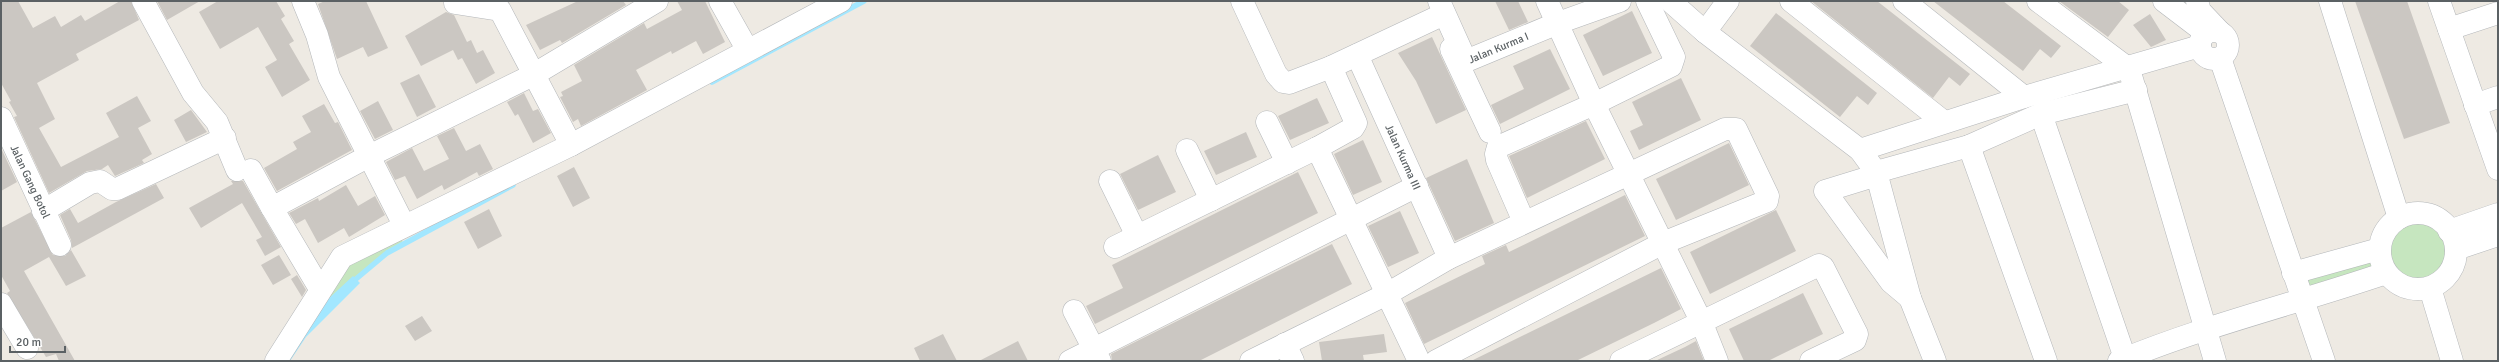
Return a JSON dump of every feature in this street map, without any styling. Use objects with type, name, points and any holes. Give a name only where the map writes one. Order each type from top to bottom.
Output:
[{"type":"street","points":[[143,1],[193,93],[217,122],[244,170],[272,208],[320,289]]},
{"type":"street","points":[[272,208],[369,156],[533,75],[657,1]]},
{"type":"street","points":[[720,1],[747,49]]},
{"type":"street","points":[[276,361],[320,289],[342,257],[404,225],[571,145],[747,49],[841,1]]},
{"type":"street","points":[[1242,1],[1276,74],[1283,82],[1289,83],[1331,68],[1440,11],[1490,132]]},
{"type":"street","points":[[1547,1],[1594,104],[1629,172],[1701,321],[1717,361]]},
{"type":"street","points":[[1558,23],[1620,1]]},
{"type":"street","points":[[1524,222],[1497,160],[1496,154],[1498,147],[1594,104],[1664,70],[1673,62],[1674,57],[1647,1]]},
{"type":"street","points":[[1670,1],[1705,32],[1860,150],[1876,173],[1910,298],[1935,361]]},
{"type":"street","points":[[1705,32],[1728,1]]},
{"type":"street","points":[[1791,1],[1944,122]]},
{"type":"street","points":[[1904,1],[2024,97]]},
{"type":"street","points":[[2038,1],[2128,68],[2136,90],[2204,330],[2215,361]]},
{"type":"street","points":[[2164,1],[2209,37],[2228,41],[2226,52],[2220,58],[2302,301],[2324,361]]},
{"type":"street","points":[[2197,1],[2209,37]]},
{"type":"street","points":[[2330,1],[2399,218]]},
{"type":"street","points":[[2439,1],[2498,169]]},
{"type":"street","points":[[306,2],[329,77],[404,225]]},
{"type":"street","points":[[456,3],[508,5],[533,75],[571,145]]},
{"type":"street","name":"Jalan Kurma I","points":[[1440,11],[1466,61],[1558,23]]},
{"type":"street","points":[[2449,29],[2498,13]]},
{"type":"street","points":[[1860,150],[2024,97],[2128,68],[2209,37]]},
{"type":"street","name":"Jalan Kurma III","points":[[1357,55],[1449,258]]},
{"type":"street","points":[[1115,247],[1317,148],[1349,130],[1356,123],[1331,68]]},
{"type":"street","points":[[1910,298],[1891,282],[1825,191],[1876,173],[1969,146],[2041,114],[2136,90]]},
{"type":"street","points":[[2475,105],[2498,97]]},
{"type":"street","points":[[2041,114],[2123,360],[2204,330],[2302,301],[2386,273]]},
{"type":"street","name":"Jalan Gang Botol","points":[[1,118],[60,245]]},
{"type":"street","points":[[1267,122],[1286,163]]},
{"type":"street","points":[[1251,361],[1289,353],[1449,258],[1629,172],[1725,129],[1736,128],[1768,196],[1767,201],[1663,243],[1436,361]]},
{"type":"street","points":[[43,211],[90,183],[100,181],[112,189],[117,189],[225,138]]},
{"type":"street","points":[[1969,146],[2046,361]]},
{"type":"street","points":[[1317,148],[1419,361]]},
{"type":"street","points":[[1186,150],[1211,200]]},
{"type":"street","points":[[1110,181],[1137,236]]},
{"type":"street","points":[[1070,361],[1097,355],[1351,219],[1417,186]]},
{"type":"street","points":[[2411,212],[2436,218],[2452,240],[2454,262],[2449,273],[2441,282],[2430,288],[2418,290],[2406,288],[2395,282],[2386,273],[2381,262],[2380,249],[2382,236],[2389,226],[2399,218],[2411,212]]},
{"type":"street","points":[[2452,240],[2498,214]]},
{"type":"street","points":[[2452,240],[2498,235]]},
{"type":"street","points":[[2293,273],[2380,249]]},
{"type":"street","points":[[1621,361],[1701,321],[1821,265],[1858,334],[1855,340],[1811,361]]},
{"type":"street","points":[[2430,288],[2452,361]]},
{"type":"street","points":[[1,304],[27,348]]},
{"type":"street","points":[[1074,311],[1097,355]]},
{"type":"green space","points":[[2411,212],[2436,220],[2450,234],[2455,251],[2451,268],[2440,281],[2425,289],[2406,287],[2386,273],[2302,301],[2293,273],[2379,249],[2381,242],[2390,226],[2399,218]]},
{"type":"green space","points":[[404,225],[402,244],[387,253],[356,279],[353,277],[311,315],[342,257]]},
{"type":"water","points":[[353,276],[360,283],[306,337],[290,361],[276,361],[311,315]]},
{"type":"building","points":[[1,1],[18,1],[33,28],[55,16],[61,27],[81,15],[85,21],[120,1],[131,1],[139,20],[76,54],[79,60],[37,83],[55,119],[39,128],[61,167],[119,137],[106,113],[137,96],[151,121],[138,128],[152,154],[142,160],[144,163],[115,176],[108,165],[102,169],[87,171],[49,193],[14,117],[17,116],[9,102],[11,101],[1,83]]},
{"type":"building","points":[[157,1],[200,1],[167,20]]},
{"type":"building","points":[[218,1],[276,1],[285,16],[281,19],[294,41],[289,44],[310,80],[282,97],[265,67],[277,60],[258,27],[220,49],[199,12]]},
{"type":"building","points":[[325,1],[366,1],[388,48],[368,57],[363,47],[337,59],[318,4]]},
{"type":"building","points":[[578,1],[623,1],[626,5],[562,43],[560,40],[540,50],[526,25]]},
{"type":"building","points":[[677,1],[705,1],[725,42],[703,54],[696,41],[672,54],[671,51],[636,70],[647,90],[581,126],[578,119],[573,122],[560,97],[563,96],[561,92],[582,81],[574,65],[644,23],[647,29],[682,10]]},
{"type":"building","points":[[1495,1],[1518,1],[1528,22],[1509,30]]},
{"type":"building","points":[[1811,1],[1877,1],[1970,74],[1960,86],[1949,77],[1933,98]]},
{"type":"building","points":[[1933,1],[2003,1],[2061,46],[2051,58],[2040,49],[2023,71]]},
{"type":"building","points":[[2059,1],[2118,1],[2129,10],[2108,37]]},
{"type":"building","points":[[2355,1],[2407,1],[2450,123],[2404,139]]},
{"type":"building","points":[[1632,11],[1652,53],[1603,76],[1583,35]]},
{"type":"building","points":[[446,12],[454,15],[467,42],[471,40],[477,53],[483,50],[495,73],[476,84],[462,58],[458,60],[453,50],[421,66],[405,36]]},
{"type":"building","points":[[1776,13],[1877,93],[1868,105],[1857,96],[1840,117],[1750,46]]},
{"type":"building","points":[[2150,14],[2166,40],[2151,47],[2133,25]]},
{"type":"building","points":[[1432,37],[1466,110],[1436,124],[1416,81],[1398,53]]},
{"type":"building","points":[[1550,49],[1570,89],[1500,124],[1491,105],[1524,89],[1513,66]]},
{"type":"building","points":[[419,74],[436,107],[417,117],[400,83]]},
{"type":"building","points":[[1681,78],[1701,120],[1639,150],[1630,131],[1643,125],[1632,102]]},
{"type":"building","points":[[524,93],[533,111],[538,109],[551,133],[533,143],[518,114],[515,116],[507,102]]},
{"type":"building","points":[[1317,98],[1329,123],[1290,140],[1278,116]]},
{"type":"building","points":[[378,101],[393,130],[375,139],[360,111]]},
{"type":"building","points":[[324,104],[335,123],[338,122],[352,150],[277,191],[264,168],[297,149],[293,142],[311,132],[302,116]]},
{"type":"building","points":[[191,110],[207,132],[186,142],[174,120]]},
{"type":"building","points":[[1586,121],[1605,159],[1527,198],[1509,156]]},
{"type":"building","points":[[454,128],[466,151],[480,144],[493,169],[479,176],[477,172],[444,190],[442,185],[417,199],[405,176],[395,180],[386,162],[412,148],[424,171],[449,159],[437,136]]},
{"type":"building","points":[[1246,132],[1257,157],[1216,175],[1204,151]]},
{"type":"building","points":[[1363,140],[1382,182],[1353,195],[1334,154]]},
{"type":"building","points":[[1729,143],[1749,185],[1676,220],[1656,179]]},
{"type":"building","points":[[1,148],[17,182],[1,191]]},
{"type":"building","points":[[1158,155],[1176,192],[1138,210],[1120,174]]},
{"type":"building","points":[[1467,159],[1494,223],[1455,241],[1426,178]]},
{"type":"building","points":[[574,167],[590,198],[573,207],[557,176]]},
{"type":"building","points":[[1298,172],[1318,213],[1095,324],[1086,306],[1123,288],[1112,265]]},
{"type":"building","points":[[231,181],[243,181],[281,247],[265,256],[256,240],[262,237],[242,203],[201,228],[189,208],[233,184]]},
{"type":"building","points":[[156,184],[164,198],[72,248],[71,240],[60,215],[70,209],[78,223],[116,202]]},
{"type":"building","points":[[346,185],[358,206],[375,196],[385,215],[349,237],[344,228],[318,243],[305,219],[296,224],[289,213],[318,198],[319,201]]},
{"type":"building","points":[[1625,195],[1645,236],[1424,344],[1405,303],[1485,264],[1482,256],[1506,245],[1509,252]]},
{"type":"building","points":[[489,209],[502,236],[478,249],[464,222]]},
{"type":"building","points":[[1776,210],[1796,251],[1710,294],[1690,252]]},
{"type":"building","points":[[1400,211],[1419,253],[1388,267],[1368,226]]},
{"type":"building","points":[[31,212],[53,255],[65,256],[71,250],[86,276],[66,286],[49,257],[24,271],[75,361],[59,361],[56,354],[46,357],[7,293],[10,291],[1,275],[1,228]]},
{"type":"building","points":[[1332,244],[1352,284],[1199,361],[1112,361],[1111,354]]},
{"type":"building","points":[[279,255],[291,275],[273,285],[261,265]]},
{"type":"building","points":[[1661,268],[1681,309],[1654,323],[1576,361],[1471,361]]},
{"type":"building","points":[[297,275],[306,290],[302,297],[291,279]]},
{"type":"building","points":[[1803,293],[1823,334],[1768,361],[1744,361],[1729,329]]},
{"type":"building","points":[[422,316],[432,331],[415,341],[405,326]]},
{"type":"building","points":[[943,334],[957,361],[920,361],[914,348]]},
{"type":"building","points":[[1384,334],[1387,352],[1363,355],[1364,361],[1322,361],[1319,342]]},
{"type":"building","points":[[1018,341],[1028,361],[979,361]]},
{"type":"building","points":[[1696,341],[1704,361],[1655,361],[1685,347]]},
{"type":"waterway","points":[[712,82],[864,1]]},
{"type":"waterway","points":[[356,279],[387,253],[513,185]]}]
